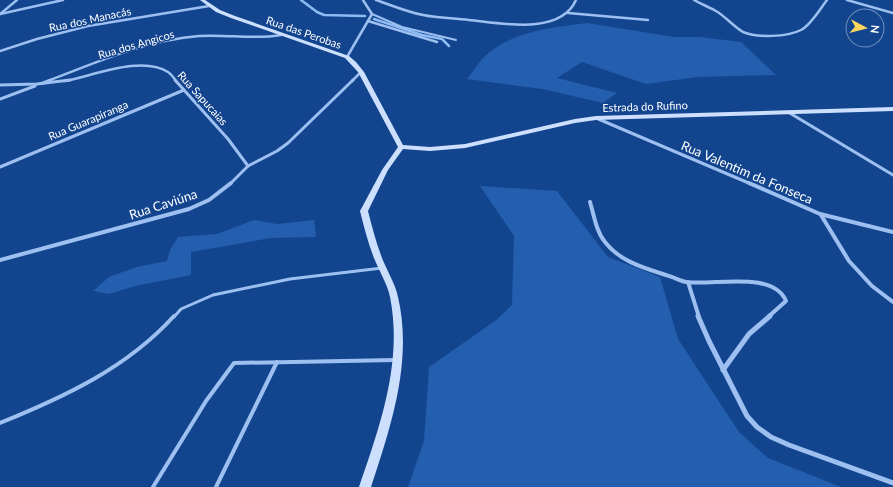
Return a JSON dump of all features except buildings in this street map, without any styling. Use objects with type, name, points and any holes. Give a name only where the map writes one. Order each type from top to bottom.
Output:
[{"type":"street","points":[[0,14],[17,0]]},
{"type":"street","points":[[0,14],[63,0]]},
{"type":"street","name":"Rua das Perobas","points":[[202,0],[209,6],[233,17],[347,57],[361,72],[401,147]]},
{"type":"street","points":[[347,57],[372,14],[363,0]]},
{"type":"street","points":[[376,0],[400,9],[423,14],[498,24],[528,25],[542,23],[568,13],[648,20]]},
{"type":"street","points":[[568,13],[576,0]]},
{"type":"street","points":[[694,0],[716,11],[742,31],[750,34],[766,36],[779,35],[801,30],[808,24],[827,0]]},
{"type":"street","points":[[847,0],[893,13]]},
{"type":"street","name":"Rua dos Manacás","points":[[0,51],[37,39],[88,26],[209,6]]},
{"type":"street","points":[[368,21],[438,42]]},
{"type":"street","name":"Rua dos Angicos","points":[[0,99],[130,51],[180,39],[219,35],[258,38],[281,35]]},
{"type":"street","name":"Rua Sapucaias","points":[[38,85],[69,81],[128,67],[151,66],[161,68],[168,72],[228,139],[248,166]]},
{"type":"street","name":"Rua Caviúna","points":[[0,260],[158,218],[189,209],[209,200],[225,189],[248,166],[277,151],[288,143],[361,72]]},
{"type":"street","points":[[0,85],[38,85]]},
{"type":"street","name":"Rua Guarapiranga","points":[[0,168],[184,90]]},
{"type":"street","name":"Estrada do Rufino","points":[[401,147],[430,149],[465,146],[575,121],[596,118],[787,111],[893,109]]},
{"type":"street","points":[[787,111],[893,175]]},
{"type":"street","name":"Rua Valentim da Fonseca","points":[[596,118],[820,214],[893,232]]},
{"type":"street","points":[[365,487],[387,422],[397,360],[398,331],[394,296],[369,232],[364,211],[385,170],[401,147]]},
{"type":"street","points":[[590,202],[600,233],[606,243],[618,255],[646,270],[688,282],[720,281],[764,285],[782,292],[786,301],[744,340],[723,370]]},
{"type":"street","points":[[820,214],[849,261],[872,286],[893,302]]},
{"type":"street","points":[[688,282],[695,308],[723,370],[748,416],[757,427],[771,437],[893,483]]},
{"type":"lane","points":[[372,14],[402,27],[456,40]]},
{"type":"lane","points":[[0,423],[37,408],[103,375],[158,334],[181,309],[213,295],[290,279],[382,268]]},
{"type":"lane","points":[[153,487],[206,401],[234,363],[397,360]]},
{"type":"lane","points":[[216,487],[277,362]]},
{"type":"shaded area","points":[[587,23],[674,37],[700,37],[741,42],[776,75],[698,77],[646,84],[582,62],[557,78],[617,93],[603,103],[542,89],[467,79],[484,57],[507,41],[546,29]]},
{"type":"shaded area","points":[[480,186],[557,191],[608,257],[660,277],[678,339],[739,432],[768,458],[841,487],[408,487],[424,441],[429,367],[495,321],[512,305],[514,236]]},
{"type":"shaded area","points":[[254,220],[277,224],[314,220],[316,237],[271,238],[191,252],[191,275],[135,286],[109,294],[93,291],[109,277],[137,267],[167,261],[170,250],[178,237],[217,234]]},
{"type":"waterway","points":[[301,0],[317,12],[324,15],[365,16]]},
{"type":"waterway","points":[[374,19],[422,35],[442,39],[449,46]]}]
